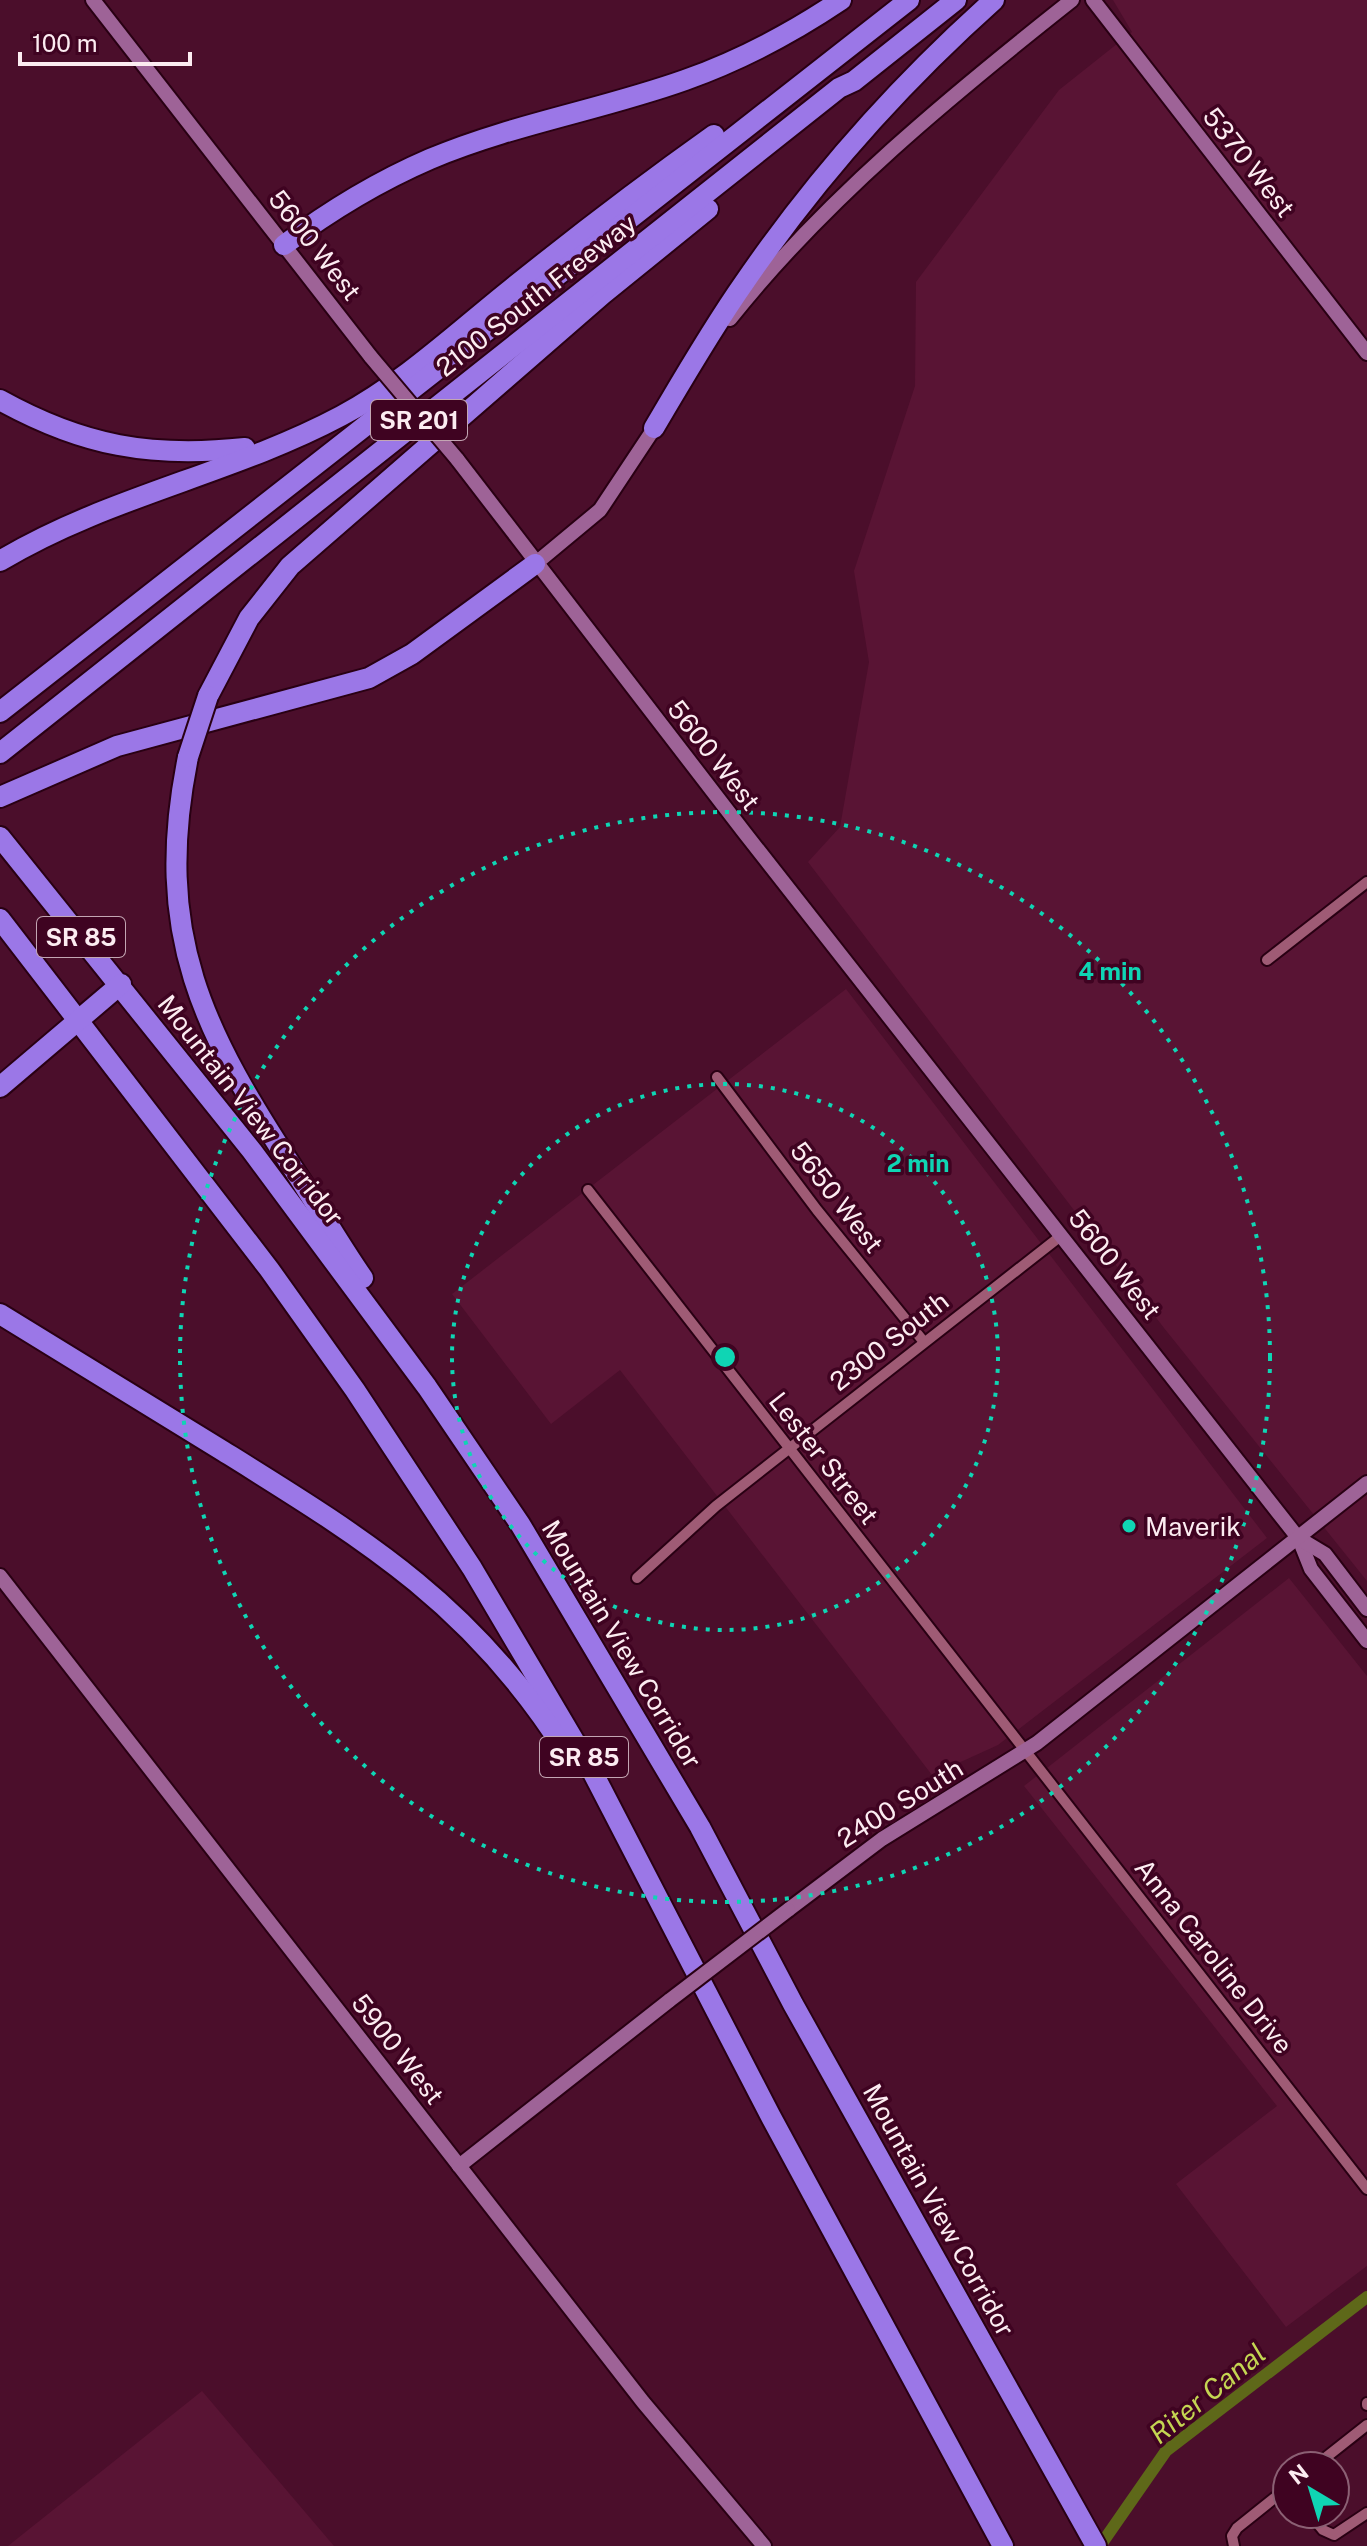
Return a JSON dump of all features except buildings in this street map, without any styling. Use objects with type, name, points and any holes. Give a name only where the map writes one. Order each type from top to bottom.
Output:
[{"type":"highway","points":[[284,245],[317,221],[428,160],[552,117],[659,89],[711,70],[787,34],[841,0]]},
{"type":"highway","name":"2100 South Freeway","points":[[0,712],[579,255],[909,0]]},
{"type":"highway","name":"2100 South Freeway","points":[[0,753],[827,98],[854,81],[956,0]]},
{"type":"highway","points":[[654,428],[721,317],[771,245],[875,120],[994,0]]},
{"type":"highway","points":[[0,561],[59,530],[331,421],[382,391],[564,246],[786,82],[829,64]]},
{"type":"highway","points":[[520,1524],[487,1466],[240,1087],[212,1031],[185,946],[176,878],[179,803],[188,757],[208,696],[249,618],[298,558],[603,294],[732,189],[854,81]]},
{"type":"highway","points":[[0,400],[58,430],[118,447],[197,452],[281,442]]},
{"type":"highway","points":[[0,797],[117,746],[315,696],[369,678],[412,654],[535,564]]},
{"type":"highway","name":"Mountain View Corridor","points":[[0,837],[121,984],[327,1250],[427,1387],[520,1524],[700,1827],[799,2015],[1096,2546]]},
{"type":"highway","name":"SR 85","points":[[0,919],[269,1269],[430,1500],[592,1771],[1003,2546]]},
{"type":"highway","points":[[0,1087],[121,984]]},
{"type":"highway","points":[[0,1314],[337,1522],[435,1595],[501,1663],[540,1713],[655,1894]]},
{"type":"street","name":"5600 West","points":[[93,0],[371,357],[457,459],[535,564],[1299,1539],[1311,1569],[1367,1641]]},
{"type":"street","points":[[535,564],[600,510],[726,324],[797,241],[846,193],[1072,0]]},
{"type":"street","name":"5370 West","points":[[1093,0],[1367,353]]},
{"type":"street","points":[[1267,960],[1367,882]]},
{"type":"street","name":"5650 West","points":[[717,1077],[817,1210],[924,1342]]},
{"type":"street","name":"Lester Street","points":[[588,1190],[1025,1752]]},
{"type":"street","name":"2300 South","points":[[637,1578],[687,1530],[788,1447],[1062,1235]]},
{"type":"street","name":"2400 South","points":[[459,2166],[882,1839],[1025,1752],[1367,1483]]},
{"type":"street","name":"5600 West","points":[[1299,1539],[1325,1554],[1367,1609]]},
{"type":"street","name":"5900 West","points":[[0,1576],[671,2437],[764,2546]]},
{"type":"street","name":"Anna Caroline Drive","points":[[1025,1752],[1367,2189]]},
{"type":"street","points":[[1335,2450],[1367,2425]]},
{"type":"street","points":[[1233,2541],[1241,2524],[1271,2501]]},
{"type":"street","points":[[1351,2525],[1367,2513]]},
{"type":"street","points":[[1326,2530],[1331,2535],[1345,2530]]},
{"type":"shaded area","points":[[1113,0],[1367,0],[1367,1581],[1164,1328],[808,862],[840,827],[869,662],[854,571],[915,386],[916,282],[1059,90],[1132,32]]},
{"type":"shaded area","points":[[846,989],[1267,1538],[998,1745],[932,1775],[620,1370],[551,1424],[452,1294]]},
{"type":"shaded area","points":[[1289,1578],[1367,1676],[1367,2266],[1286,2327],[1176,2184],[1277,2106],[1024,1786]]},
{"type":"shaded area","points":[[202,2391],[334,2546],[8,2546]]},
{"type":"waterway","name":"Riter Canal","points":[[1100,2546],[1166,2451],[1367,2297]]},
{"type":"place","name":"Maverik","points":[[1129,1526]]}]
